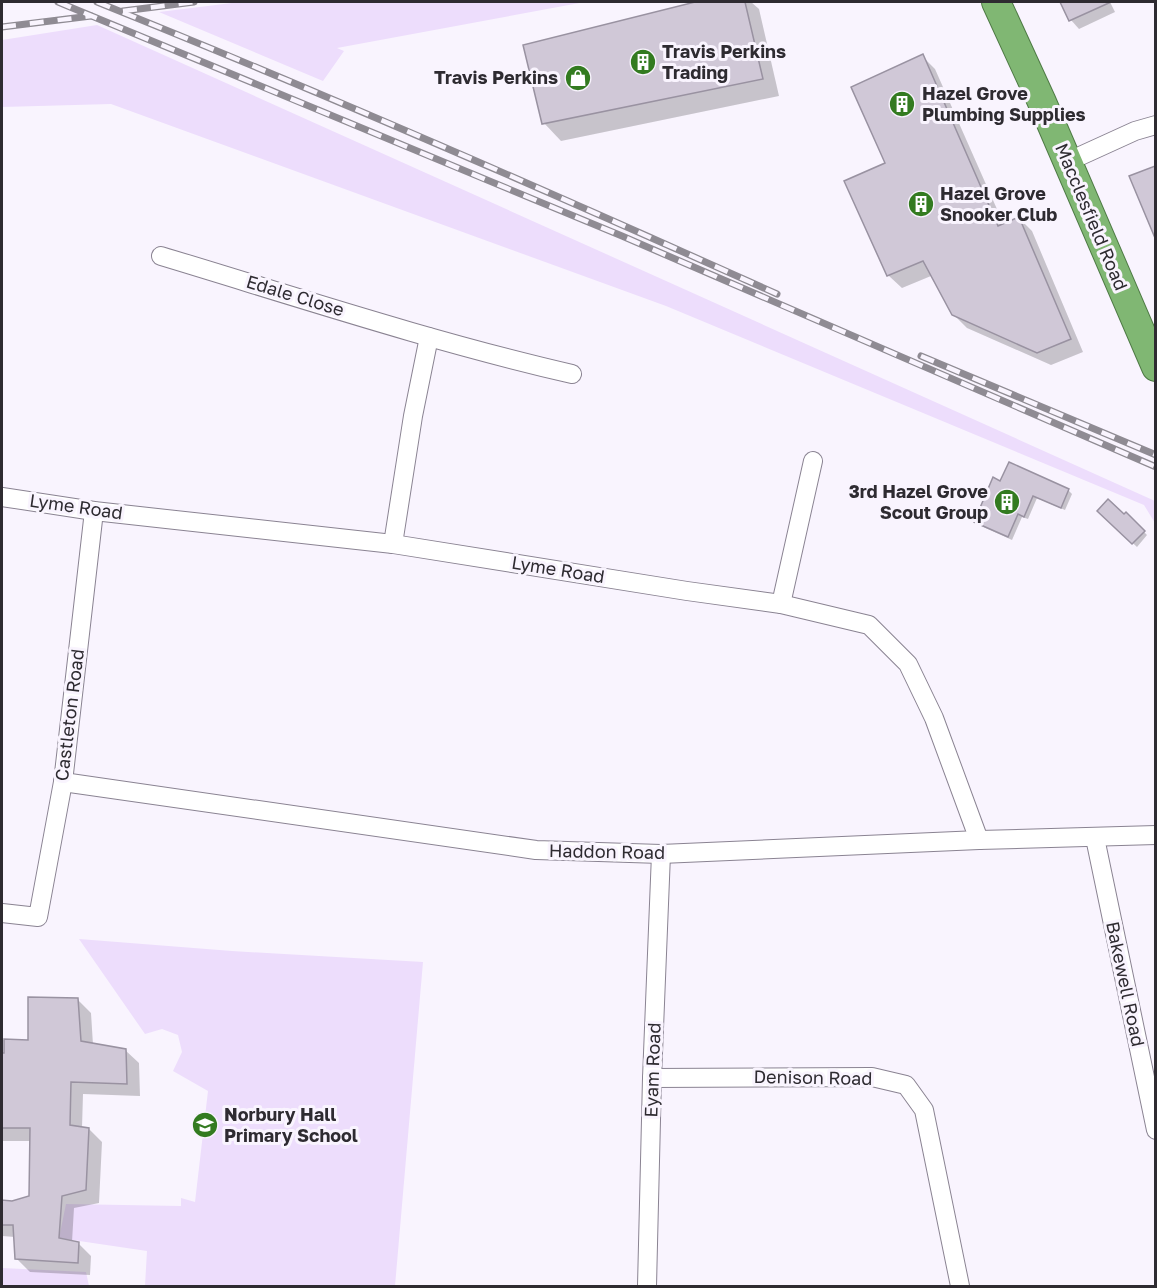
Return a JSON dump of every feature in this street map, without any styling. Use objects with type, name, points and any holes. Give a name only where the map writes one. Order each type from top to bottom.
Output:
[{"type":"highway","name":"Macclesfield Road","points":[[996,2],[1155,368]]},
{"type":"street","points":[[1067,162],[1135,131],[1155,125]]},
{"type":"street","name":"Edale Close","points":[[161,256],[429,337],[572,374]]},
{"type":"street","points":[[393,544],[413,416],[429,337]]},
{"type":"street","points":[[781,604],[813,461]]},
{"type":"street","name":"Lyme Road","points":[[2,497],[94,511],[393,544],[781,604],[869,625],[908,664],[934,718],[979,840]]},
{"type":"street","name":"Castleton Road","points":[[2,913],[38,918],[63,782],[94,511]]},
{"type":"street","name":"Haddon Road","points":[[63,782],[536,850],[661,854],[1155,835]]},
{"type":"street","name":"Bakewell Road","points":[[1095,838],[1155,1130]]},
{"type":"street","name":"Eyam Road","points":[[647,1287],[661,854]]},
{"type":"street","name":"Denison Road","points":[[652,1078],[872,1077],[906,1085],[924,1110],[960,1287]]},
{"type":"shaded area","points":[[240,2],[585,2],[337,48],[344,51],[323,81],[159,12]]},
{"type":"shaded area","points":[[97,25],[1155,501],[1155,523],[1144,505],[666,306],[111,104],[2,107],[2,40]]},
{"type":"shaded area","name":"Norbury Hall Primary School","points":[[79,939],[423,962],[395,1286],[145,1286],[147,1251],[59,1238],[66,1204],[181,1206],[181,1198],[195,1202],[208,1091],[173,1071],[182,1052],[178,1035],[162,1029],[145,1034]]},
{"type":"shaded area","points":[[2,1268],[86,1272],[89,1286],[2,1286]]},
{"type":"building","name":"Travis Perkins Trading","points":[[695,2],[745,2],[763,79],[542,124],[523,45]]},
{"type":"building","points":[[1060,2],[1111,2],[1069,21]]},
{"type":"building","points":[[923,54],[998,226],[1019,217],[1071,339],[1037,353],[952,315],[923,261],[887,276],[844,181],[885,163],[851,87]]},
{"type":"building","points":[[1155,166],[1155,238],[1129,176]]},
{"type":"building","name":"3rd Hazel Grove Scout Group","points":[[1009,462],[1069,489],[1061,508],[1033,496],[1024,517],[1018,514],[1008,537],[974,522],[993,477],[1000,481]]},
{"type":"building","points":[[1108,499],[1124,514],[1126,512],[1145,531],[1132,544],[1097,511]]},
{"type":"building","points":[[28,997],[78,998],[81,1041],[126,1049],[127,1084],[71,1082],[70,1125],[89,1128],[86,1190],[62,1196],[59,1238],[79,1242],[78,1263],[15,1259],[13,1225],[2,1225],[2,1200],[12,1201],[29,1196],[30,1128],[2,1128],[4,1039],[28,1040]]},
{"type":"railway","points":[[58,2],[622,236],[1156,467]]},
{"type":"railway","points":[[97,2],[268,72],[777,294]]},
{"type":"railway","points":[[123,11],[194,2]]},
{"type":"railway","points":[[2,27],[91,16]]},
{"type":"railway","points":[[921,356],[1156,455]]},
{"type":"place","name":"Travis Perkins Trading","points":[[643,62]]},
{"type":"place","name":"Travis Perkins","points":[[578,78]]},
{"type":"place","name":"Hazel Grove Plumbing Supplies","points":[[902,104]]},
{"type":"place","name":"Hazel Grove Snooker Club","points":[[921,204]]},
{"type":"place","name":"3rd Hazel Grove Scout Group","points":[[1007,502]]},
{"type":"place","name":"Norbury Hall Primary School","points":[[205,1125]]}]
